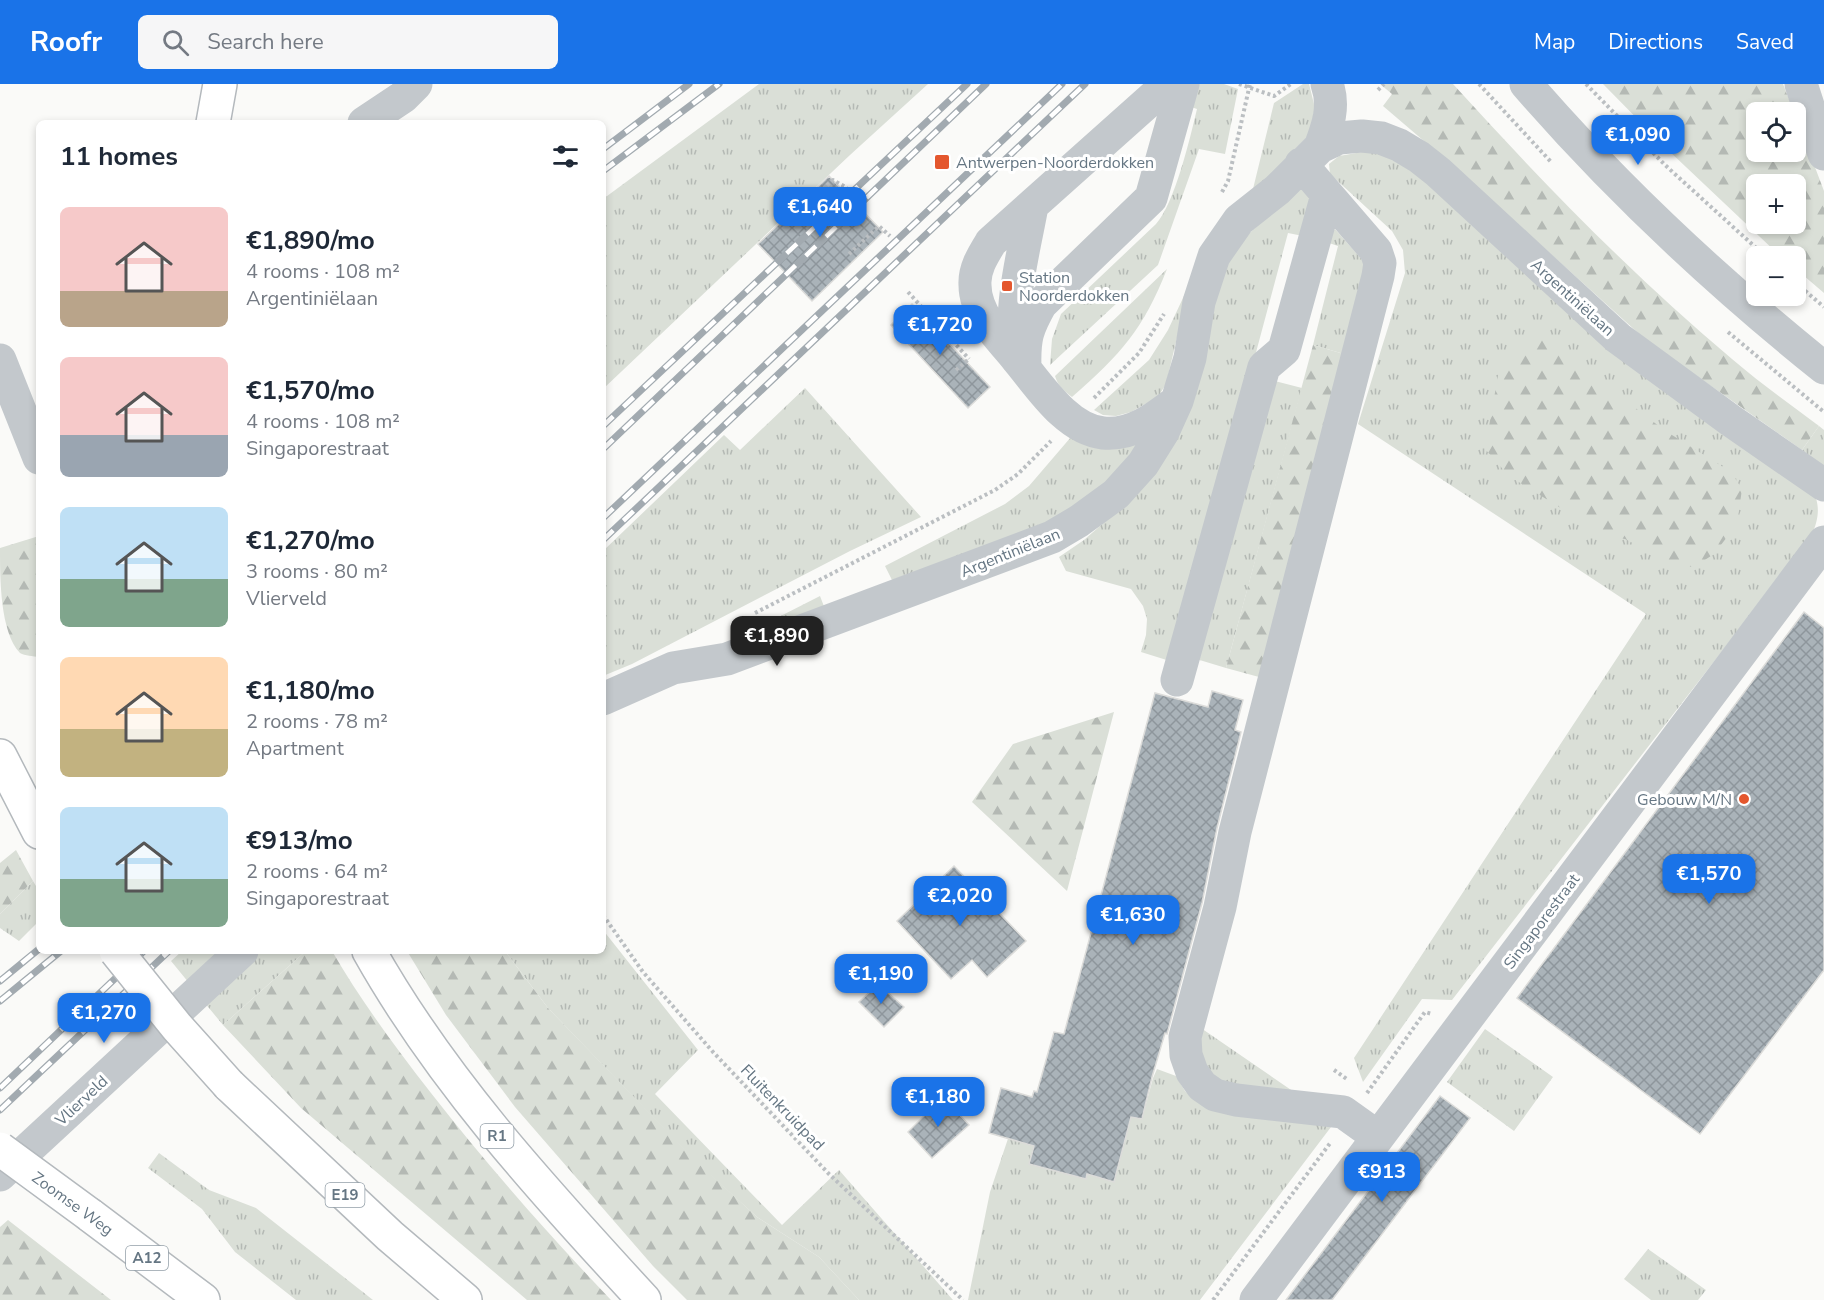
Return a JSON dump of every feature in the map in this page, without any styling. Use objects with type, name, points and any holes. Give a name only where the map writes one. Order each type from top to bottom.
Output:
[{"type":"highway","points":[[214,120],[220,84]]},
{"type":"highway","points":[[0,756],[36,827]]},
{"type":"highway","name":"E19","points":[[118,954],[177,1027],[229,1085],[382,1229],[465,1300]]},
{"type":"highway","name":"R1","points":[[371,954],[416,1026],[500,1140],[644,1300]]},
{"type":"highway","name":"Zoomse Weg","points":[[0,1149],[203,1300]]},
{"type":"street","points":[[368,120],[402,97],[416,84]]},
{"type":"street","points":[[1168,84],[991,242],[980,260],[974,283],[978,304],[989,325],[1059,407],[1073,420],[1101,433],[1120,432],[1155,419],[1177,401]]},
{"type":"street","points":[[1025,368],[1024,342],[1029,325],[1041,304],[1151,198],[1183,84]]},
{"type":"street","name":"Argentiniëlaan","points":[[606,698],[674,669],[727,659],[1052,537],[1116,494],[1143,464],[1163,432],[1177,401],[1190,357],[1199,302],[1214,256],[1239,220],[1277,190],[1311,155],[1328,128],[1331,110],[1328,84]]},
{"type":"street","points":[[1526,84],[1659,225],[1718,279],[1824,369]]},
{"type":"street","points":[[1801,84],[1824,154]]},
{"type":"street","name":"Argentiniëlaan","points":[[1311,155],[1339,138],[1362,136],[1381,138],[1419,157],[1618,338],[1730,420],[1824,484]]},
{"type":"street","points":[[1311,155],[1327,195],[1376,251],[1380,263],[1222,886],[1220,907],[1185,1037],[1186,1054],[1192,1072],[1202,1086],[1215,1095],[1236,1100],[1342,1112],[1358,1099],[1378,1137]]},
{"type":"street","points":[[1177,680],[1264,367],[1284,350],[1327,195]]},
{"type":"street","points":[[1025,368],[1014,336],[1016,297],[1032,206]]},
{"type":"street","points":[[0,360],[36,450]]},
{"type":"street","name":"Singaporestraat","points":[[1256,1300],[1824,542]]},
{"type":"street","name":"Vlierveld","points":[[0,1175],[239,954]]},
{"type":"path","points":[[1239,84],[1274,96],[1291,84]]},
{"type":"path","points":[[1378,90],[1384,84]]},
{"type":"path","points":[[1586,84],[1665,165],[1754,246]]},
{"type":"path","points":[[1217,199],[1227,182],[1250,86]]},
{"type":"path","points":[[805,206],[832,180],[847,188]]},
{"type":"path","points":[[849,254],[879,226],[890,236]]},
{"type":"path","points":[[908,292],[969,359]]},
{"type":"path","points":[[1806,292],[1824,307]]},
{"type":"path","points":[[752,614],[995,490],[1017,474],[1139,353],[1160,323],[1169,304]]},
{"type":"path","points":[[1736,339],[1824,412]]},
{"type":"path","name":"Fluitenkruidpad","points":[[606,919],[643,972],[712,1052],[829,1174],[963,1300]]},
{"type":"path","points":[[1213,1300],[1358,1099],[1425,1012],[1463,1024]]},
{"type":"path","points":[[1334,1070],[1350,1081]]},
{"type":"green space","points":[[759,84],[928,84],[606,386],[606,197]]},
{"type":"green space","points":[[1195,84],[1224,84],[1238,89],[1225,154],[1199,149],[1158,265],[1050,365],[1052,339],[1061,314],[1156,224],[1163,214],[1186,153],[1197,109],[1188,106]]},
{"type":"green space","points":[[1303,84],[1309,84],[1315,108],[1309,135],[1252,193],[1274,103]]},
{"type":"green space","points":[[1380,84],[1453,84],[1623,261],[1743,368],[1819,426],[1802,450],[1647,341],[1459,171],[1383,106],[1392,94]]},
{"type":"green space","points":[[1603,84],[1783,84],[1790,102],[1746,102],[1746,162],[1806,162],[1806,143],[1824,191],[1824,293],[1806,278],[1806,246],[1770,246],[1757,234],[1806,234],[1806,174],[1746,174],[1746,224]]},
{"type":"green space","points":[[1374,150],[1398,159],[1816,498],[1818,512],[1812,535],[1452,1000],[1422,999],[1363,1082],[1354,1058],[1646,614],[1358,424],[1405,273],[1403,250],[1392,231],[1330,174],[1329,164],[1339,156]]},
{"type":"green space","points":[[1297,188],[1309,193],[1312,199],[1303,236],[1288,233],[1173,662],[1141,652],[1146,635],[1147,619],[1143,606],[1131,589],[1066,571],[1059,557],[1084,540],[1125,504],[1220,277],[1239,243]]},
{"type":"green space","points":[[1335,229],[1365,263],[1344,354],[1313,345],[1338,246],[1326,242]]},
{"type":"green space","points":[[1167,269],[1149,309],[1129,340],[1072,397],[1062,388],[1055,376]]},
{"type":"green space","points":[[1190,283],[1166,384],[1158,397],[1131,412],[1116,416],[1103,415],[1094,410],[1149,360],[1168,330]]},
{"type":"green space","points":[[1550,337],[1612,390],[1664,430],[1731,472],[1742,489],[1737,524],[1714,554],[1694,567],[1674,565],[1625,539],[1592,533],[1572,515],[1509,476],[1485,449],[1499,370],[1524,344]]},
{"type":"green space","points":[[1313,345],[1344,354],[1259,677],[1226,668]]},
{"type":"green space","points":[[1267,379],[1302,388],[1226,668],[1193,658]]},
{"type":"green space","points":[[805,388],[921,517],[850,551],[632,664],[606,675],[606,548],[724,435],[740,450]]},
{"type":"green space","points":[[1819,426],[1824,430],[1824,467],[1802,450]]},
{"type":"green space","points":[[1143,435],[1134,450],[1107,481],[1089,496],[1046,524],[892,580],[885,566],[1005,504],[1029,486],[1071,437]]},
{"type":"green space","points":[[36,537],[36,656],[20,653],[8,632],[2,604],[0,548]]},
{"type":"green space","points":[[820,596],[825,609],[716,649]]},
{"type":"green space","points":[[1114,712],[1067,891],[972,802],[1013,744]]},
{"type":"green space","points":[[16,850],[33,881],[0,914],[0,863]]},
{"type":"green space","points":[[33,881],[36,886],[36,924],[19,941],[0,928],[0,914]]},
{"type":"green space","points":[[606,934],[698,1050],[655,1094],[782,1225],[839,1170],[953,1300],[859,1300],[819,1257],[757,1217],[697,1163],[548,1008],[507,954],[606,954]]},
{"type":"green space","points":[[179,954],[220,954],[189,983],[171,961]]},
{"type":"green space","points":[[257,954],[303,954],[223,1025],[204,1002]]},
{"type":"green space","points":[[303,954],[334,954],[379,1024],[474,1147],[611,1300],[527,1300],[301,1108],[223,1025]]},
{"type":"green space","points":[[409,954],[507,954],[548,1008],[697,1162],[757,1217],[819,1257],[859,1300],[687,1300],[653,1266],[515,1107],[446,1015]]},
{"type":"green space","points":[[1198,1026],[1297,1094],[1237,1088],[1217,1079],[1202,1061]]},
{"type":"green space","points":[[1485,1029],[1553,1077],[1514,1131],[1447,1082]]},
{"type":"green space","points":[[1157,1069],[1176,1076],[1185,1091],[1198,1102],[1331,1127],[1200,1300],[968,1300],[990,1192],[1017,1112],[1041,1118],[1030,1164],[1086,1179],[1087,1174],[1114,1182],[1131,1117],[1142,1119]]},
{"type":"green space","points":[[159,1153],[209,1190],[256,1208],[373,1300],[296,1300],[235,1252],[202,1209],[148,1168]]},
{"type":"green space","points":[[8,1220],[111,1300],[0,1300],[0,1227]]},
{"type":"green space","points":[[1648,1249],[1706,1290],[1698,1300],[1651,1300],[1624,1279]]},
{"type":"building","points":[[829,176],[883,232],[812,301],[758,244]]},
{"type":"building","points":[[912,304],[990,387],[968,408],[891,325]]},
{"type":"building","name":"Gebouw M/N","points":[[1804,612],[1824,628],[1824,970],[1700,1134],[1517,998]]},
{"type":"building","points":[[1212,691],[1243,700],[1235,730],[1241,732],[1217,828],[1202,903],[1142,1119],[1131,1117],[1114,1182],[1087,1174],[1086,1179],[1029,1164],[1034,1146],[989,1133],[1001,1088],[1032,1097],[1034,1091],[1037,1092],[1054,1032],[1064,1034],[1155,693],[1208,707]]},
{"type":"building","points":[[954,866],[1026,941],[987,977],[972,960],[951,979],[897,921]]},
{"type":"building","points":[[878,984],[904,1007],[884,1027],[859,1002]]},
{"type":"building","points":[[1440,1096],[1470,1118],[1332,1300],[1286,1300]]},
{"type":"building","points":[[943,1097],[969,1125],[932,1158],[908,1132]]},
{"type":"railway","points":[[606,147],[689,84]]},
{"type":"railway","points":[[606,169],[719,84]]},
{"type":"railway","points":[[606,423],[967,84]]},
{"type":"railway","points":[[606,446],[986,84]]},
{"type":"railway","points":[[606,515],[1062,84]]},
{"type":"railway","points":[[606,537],[1085,84]]},
{"type":"railway","points":[[0,981],[36,951]]},
{"type":"railway","points":[[0,1001],[57,954]]},
{"type":"railway","points":[[0,1088],[141,954]]},
{"type":"railway","points":[[0,1110],[166,954]]},
{"type":"place","name":"Antwerpen-Noorderdokken","points":[[942,162]]},
{"type":"place","name":"Station Noorderdokken","points":[[1007,286]]},
{"type":"place","name":"Gebouw M/N","points":[[1744,799]]}]
